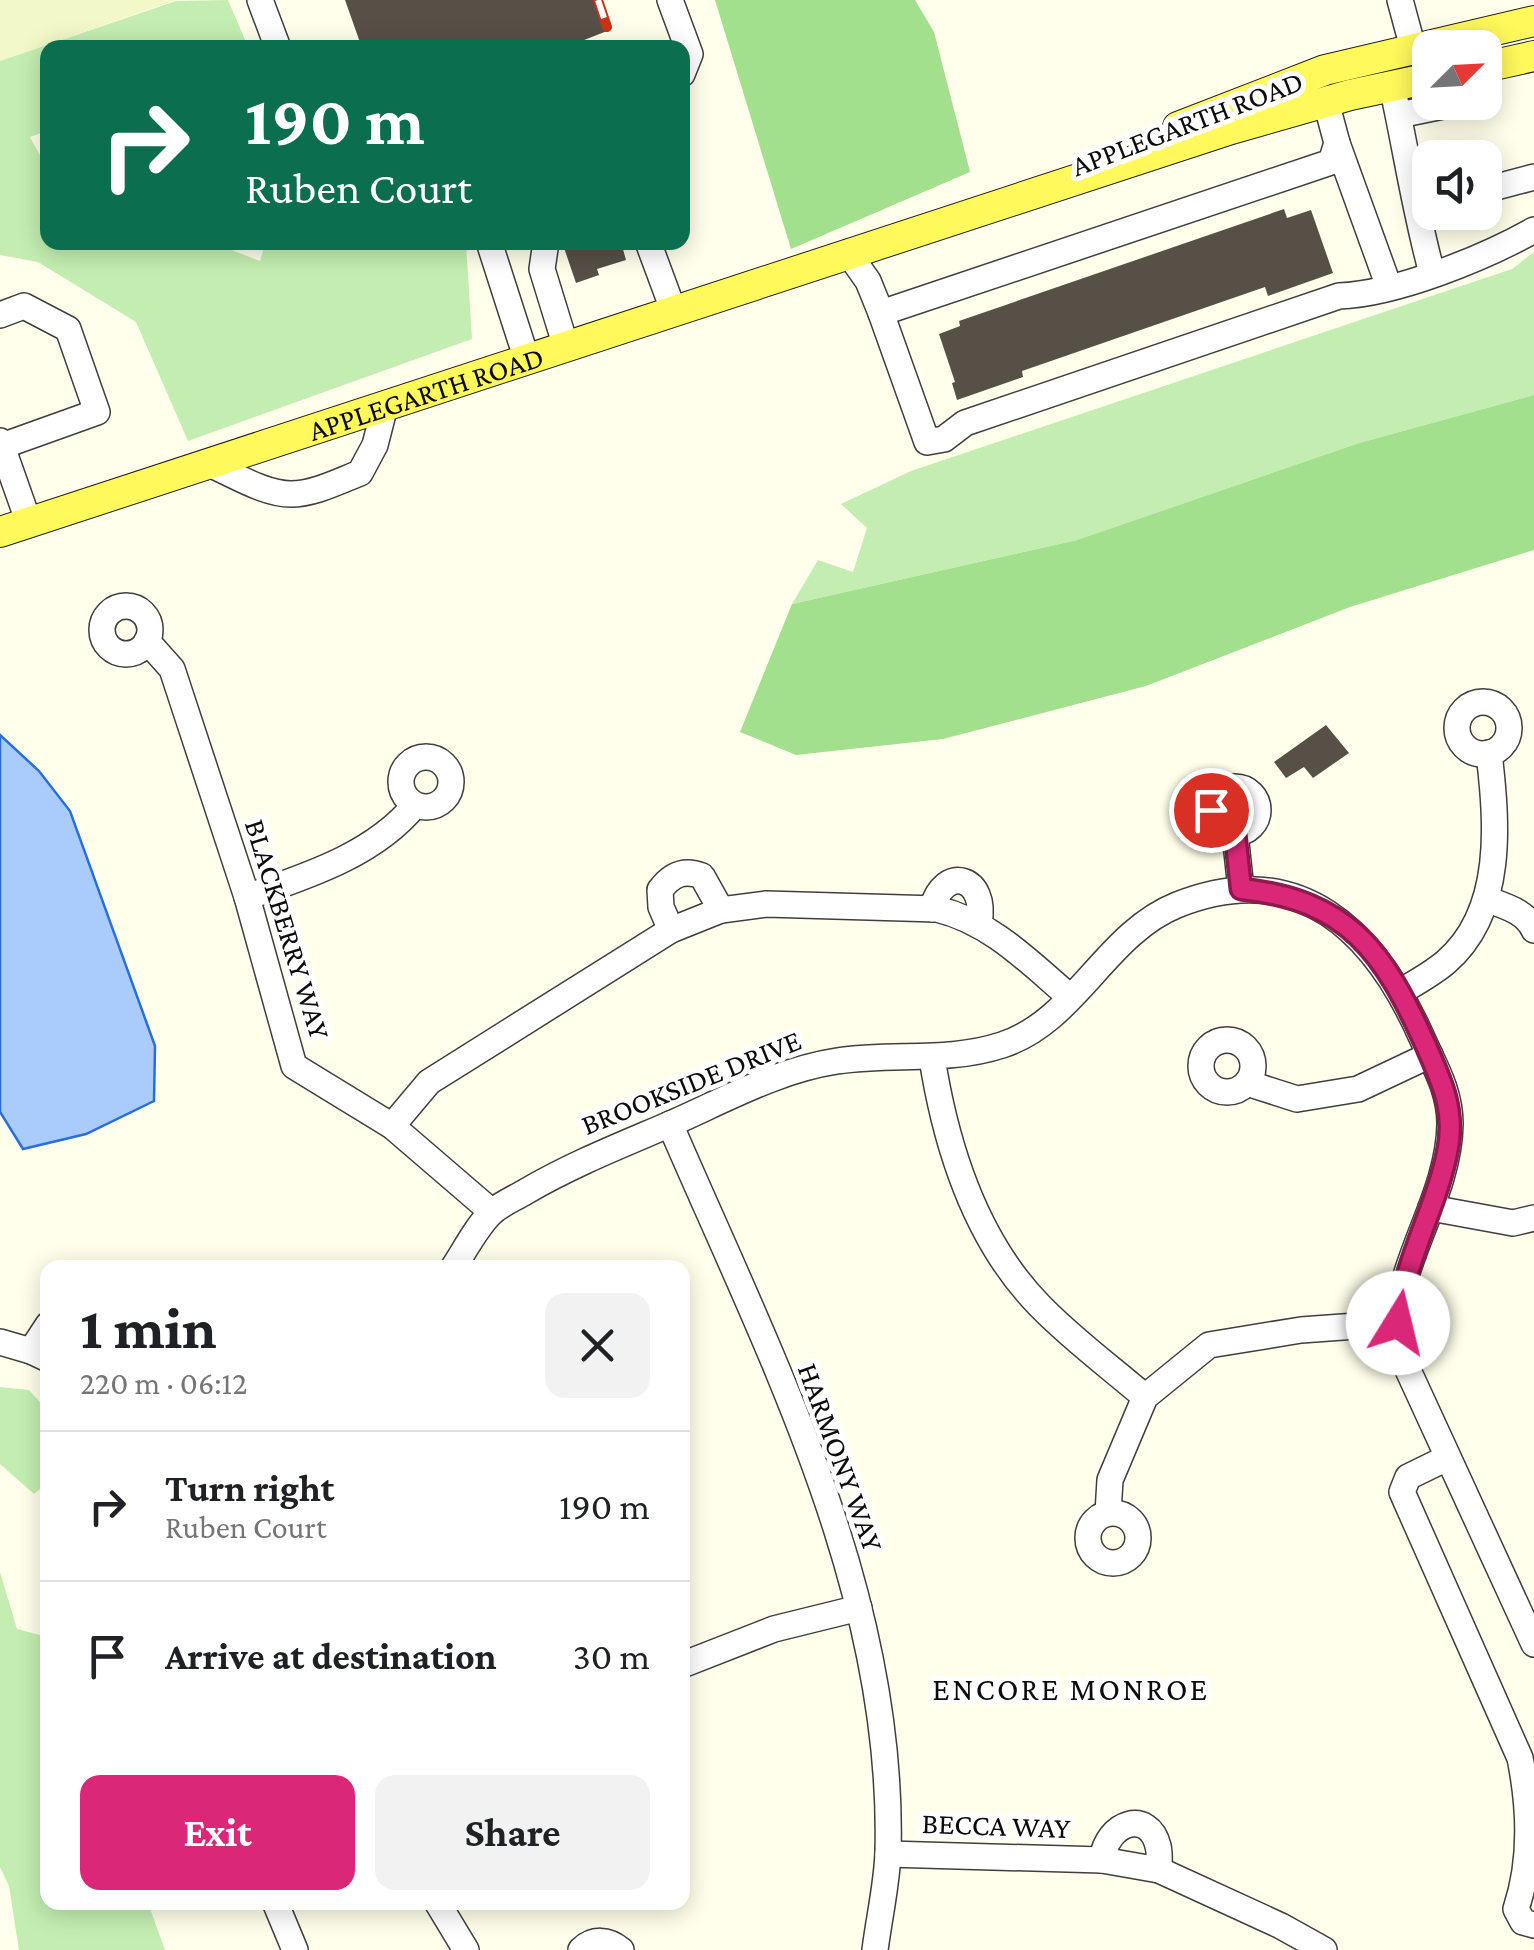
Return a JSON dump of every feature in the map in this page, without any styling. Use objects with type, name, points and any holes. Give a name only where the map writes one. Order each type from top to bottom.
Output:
[{"type":"main road","name":"APPLEGARTH ROAD","points":[[1494,30],[1534,21]]},
{"type":"main road","name":"APPLEGARTH ROAD","points":[[849,254],[1324,70],[1412,48]]},
{"type":"main road","points":[[1502,63],[1534,56]]},
{"type":"main road","name":"APPLEGARTH ROAD","points":[[0,532],[1231,129],[1326,102],[1396,101],[1412,90]]},
{"type":"street","points":[[260,0],[275,40]]},
{"type":"street","points":[[670,0],[685,40]]},
{"type":"street","points":[[1400,0],[1412,44]]},
{"type":"street","points":[[1412,102],[1396,101],[1412,159]]},
{"type":"street","points":[[1326,102],[1388,287]]},
{"type":"street","points":[[880,313],[1331,162],[1338,143]]},
{"type":"street","points":[[1502,185],[1534,177]]},
{"type":"street","points":[[1420,230],[1432,273]]},
{"type":"street","points":[[849,254],[868,281],[921,434],[927,442],[935,442],[984,416],[1339,296],[1360,295],[1490,254],[1534,230]]},
{"type":"street","points":[[492,250],[527,360]]},
{"type":"street","points":[[545,250],[542,269],[566,347]]},
{"type":"street","points":[[651,250],[674,312]]},
{"type":"street","points":[[0,315],[24,306],[68,329],[97,412],[1,443],[29,522]]},
{"type":"street","points":[[208,464],[290,494],[318,488],[360,472],[375,445],[385,406]]},
{"type":"street","name":"BLACKBERRY WAY","points":[[147,641],[172,669],[247,897],[294,1066],[392,1126],[492,1212]]},
{"type":"street","points":[[1400,992],[1450,959],[1486,898],[1494,852],[1489,753]]},
{"type":"street","points":[[247,897],[326,869],[399,824],[415,804]]},
{"type":"street","points":[[1235,834],[1241,889]]},
{"type":"street","points":[[671,930],[661,907],[660,890],[667,880],[680,873],[690,871],[702,876],[721,910]]},
{"type":"street","name":"BROOKSIDE DRIVE","points":[[459,1260],[492,1212],[568,1166],[790,1071],[842,1060],[961,1056],[1004,1044],[1038,1026],[1070,998],[1120,942],[1148,919],[1178,904],[1241,889],[1289,896],[1326,912],[1370,947],[1400,992],[1446,1092],[1448,1147],[1431,1208],[1405,1274],[1398,1323],[1408,1370],[1534,1644]]},
{"type":"street","points":[[1486,898],[1516,910],[1534,930]]},
{"type":"street","points":[[392,1126],[429,1082],[671,930],[721,910],[766,904],[932,909],[963,915],[1070,998]]},
{"type":"street","points":[[1247,1083],[1297,1099],[1358,1089],[1430,1055]]},
{"type":"street","points":[[932,1058],[951,1152],[972,1204],[1004,1258],[1039,1305],[1144,1397]]},
{"type":"street","name":"HARMONY WAY","points":[[670,1124],[837,1524],[859,1608],[882,1732],[888,1854],[875,1950]]},
{"type":"street","points":[[1431,1208],[1513,1224],[1534,1218]]},
{"type":"street","points":[[1108,1514],[1110,1480],[1144,1397],[1209,1345],[1301,1330],[1398,1323]]},
{"type":"street","points":[[0,1342],[39,1355]]},
{"type":"street","points":[[1447,1458],[1408,1477],[1402,1492],[1520,1758],[1528,1844],[1516,1909],[1523,1922],[1534,1926]]},
{"type":"street","points":[[690,1662],[774,1629],[859,1608]]},
{"type":"street","name":"BECCA WAY","points":[[1102,1860],[1104,1842],[1116,1829],[1126,1824],[1142,1826],[1158,1846],[1159,1870]]},
{"type":"street","name":"BECCA WAY","points":[[888,1854],[1102,1860],[1159,1870],[1324,1950]]},
{"type":"street","points":[[278,1910],[295,1950]]},
{"type":"street","points":[[440,1910],[466,1950]]},
{"type":"street","points":[[580,1950],[604,1941],[621,1950]]},
{"type":"green space","points":[[0,0],[176,0],[61,40],[40,40],[40,47],[0,61]]},
{"type":"green space","points":[[228,0],[245,40],[62,40],[176,1]]},
{"type":"green space","points":[[715,0],[915,0],[934,32],[970,172],[791,249]]},
{"type":"green space","points":[[40,47],[40,133],[30,137],[40,155],[40,250],[231,250],[260,261],[263,250],[466,250],[472,339],[188,441],[136,322],[38,262],[0,255],[0,61]]},
{"type":"green space","points":[[1534,252],[1534,395],[1359,443],[1077,540],[792,604],[818,560],[853,572],[867,528],[841,504],[911,471],[1512,269]]},
{"type":"green space","points":[[1534,395],[1534,550],[1350,607],[1146,686],[943,739],[796,755],[740,732],[792,604],[1077,540],[1359,443]]},
{"type":"green space","points":[[0,1387],[29,1390],[40,1402],[40,1489],[34,1494],[0,1464]]},
{"type":"green space","points":[[0,1572],[17,1629],[40,1635],[40,1910],[151,1910],[165,1950],[19,1950],[9,1886],[0,1867]]},
{"type":"water","points":[[0,735],[39,771],[70,811],[155,1046],[154,1101],[86,1134],[23,1149],[0,1112]]},
{"type":"building","points":[[345,0],[596,0],[607,31],[584,40],[359,40]]},
{"type":"building","points":[[1284,209],[1287,218],[1311,210],[1333,273],[1268,296],[1265,287],[1022,371],[1023,377],[957,400],[939,334],[960,326],[959,321]]},
{"type":"building","points":[[565,250],[623,250],[626,260],[597,269],[599,275],[576,283]]},
{"type":"building","points":[[1326,725],[1349,753],[1313,778],[1304,767],[1286,778],[1274,762]]},
{"type":"railway","points":[[598,0],[607,27]]},
{"type":"district","name":"ENCORE MONROE","points":[[1071,1689]]},
{"type":"route","points":[[1211,810],[1218,827],[1235,834],[1241,889],[1276,892],[1303,900],[1347,926],[1370,947],[1400,992],[1442,1079],[1450,1120],[1448,1147],[1431,1208],[1405,1274],[1398,1323]]}]
